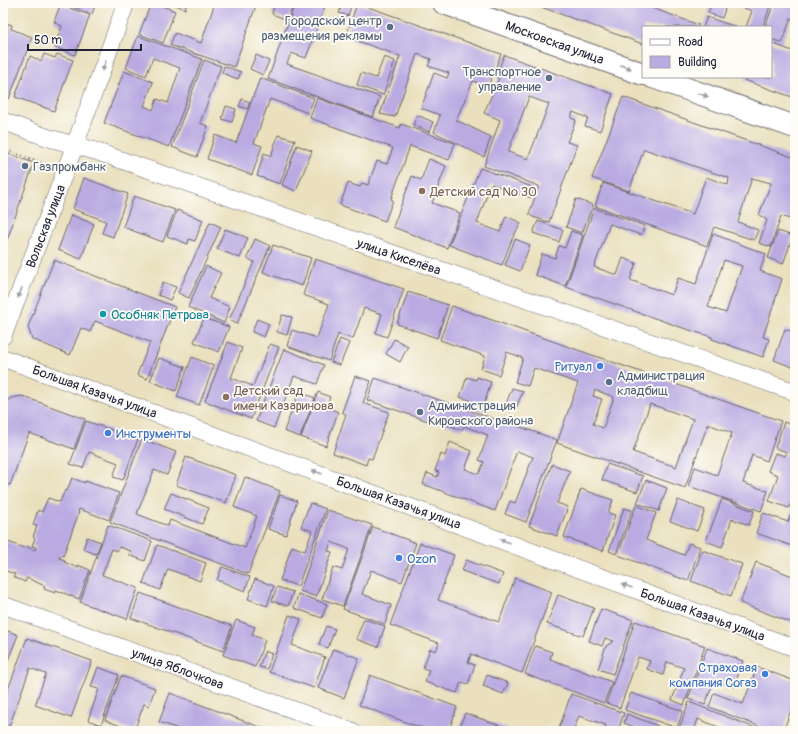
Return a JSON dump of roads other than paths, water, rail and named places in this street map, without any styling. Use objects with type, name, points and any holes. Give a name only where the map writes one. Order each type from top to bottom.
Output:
[{"type":"main road","name":"Московская улица","points":[[444,3],[642,74]]},
{"type":"main road","points":[[656,78],[795,127]]},
{"type":"street","name":"Вольская улица","points":[[3,336],[75,145],[126,3]]},
{"type":"street","name":"улица Киселёва","points":[[3,121],[46,137],[75,145],[795,392]]},
{"type":"street","name":"Большая Казачья улица","points":[[3,358],[795,648]]},
{"type":"street","name":"улица Яблочкова","points":[[3,605],[352,731]]},
{"type":"place","name":"Городской центр размещения рекламы","points":[[390,27]]},
{"type":"place","name":"Транспортное управление","points":[[549,78]]},
{"type":"place","name":"Газпромбанк","points":[[25,166]]},
{"type":"place","name":"Детский сад № 30","points":[[422,191]]},
{"type":"place","name":"Особняк Петрова","points":[[103,314]]},
{"type":"place","name":"Ритуал","points":[[600,366]]},
{"type":"place","name":"Администрация кладбищ","points":[[609,382]]},
{"type":"place","name":"Детский сад имени Казаринова","points":[[226,397]]},
{"type":"place","name":"Администрация Кировского района","points":[[420,412]]},
{"type":"place","name":"Инструменты","points":[[108,433]]},
{"type":"place","name":"Ozon","points":[[399,558]]},
{"type":"place","name":"Страховая компания Согаз","points":[[765,674]]}]
